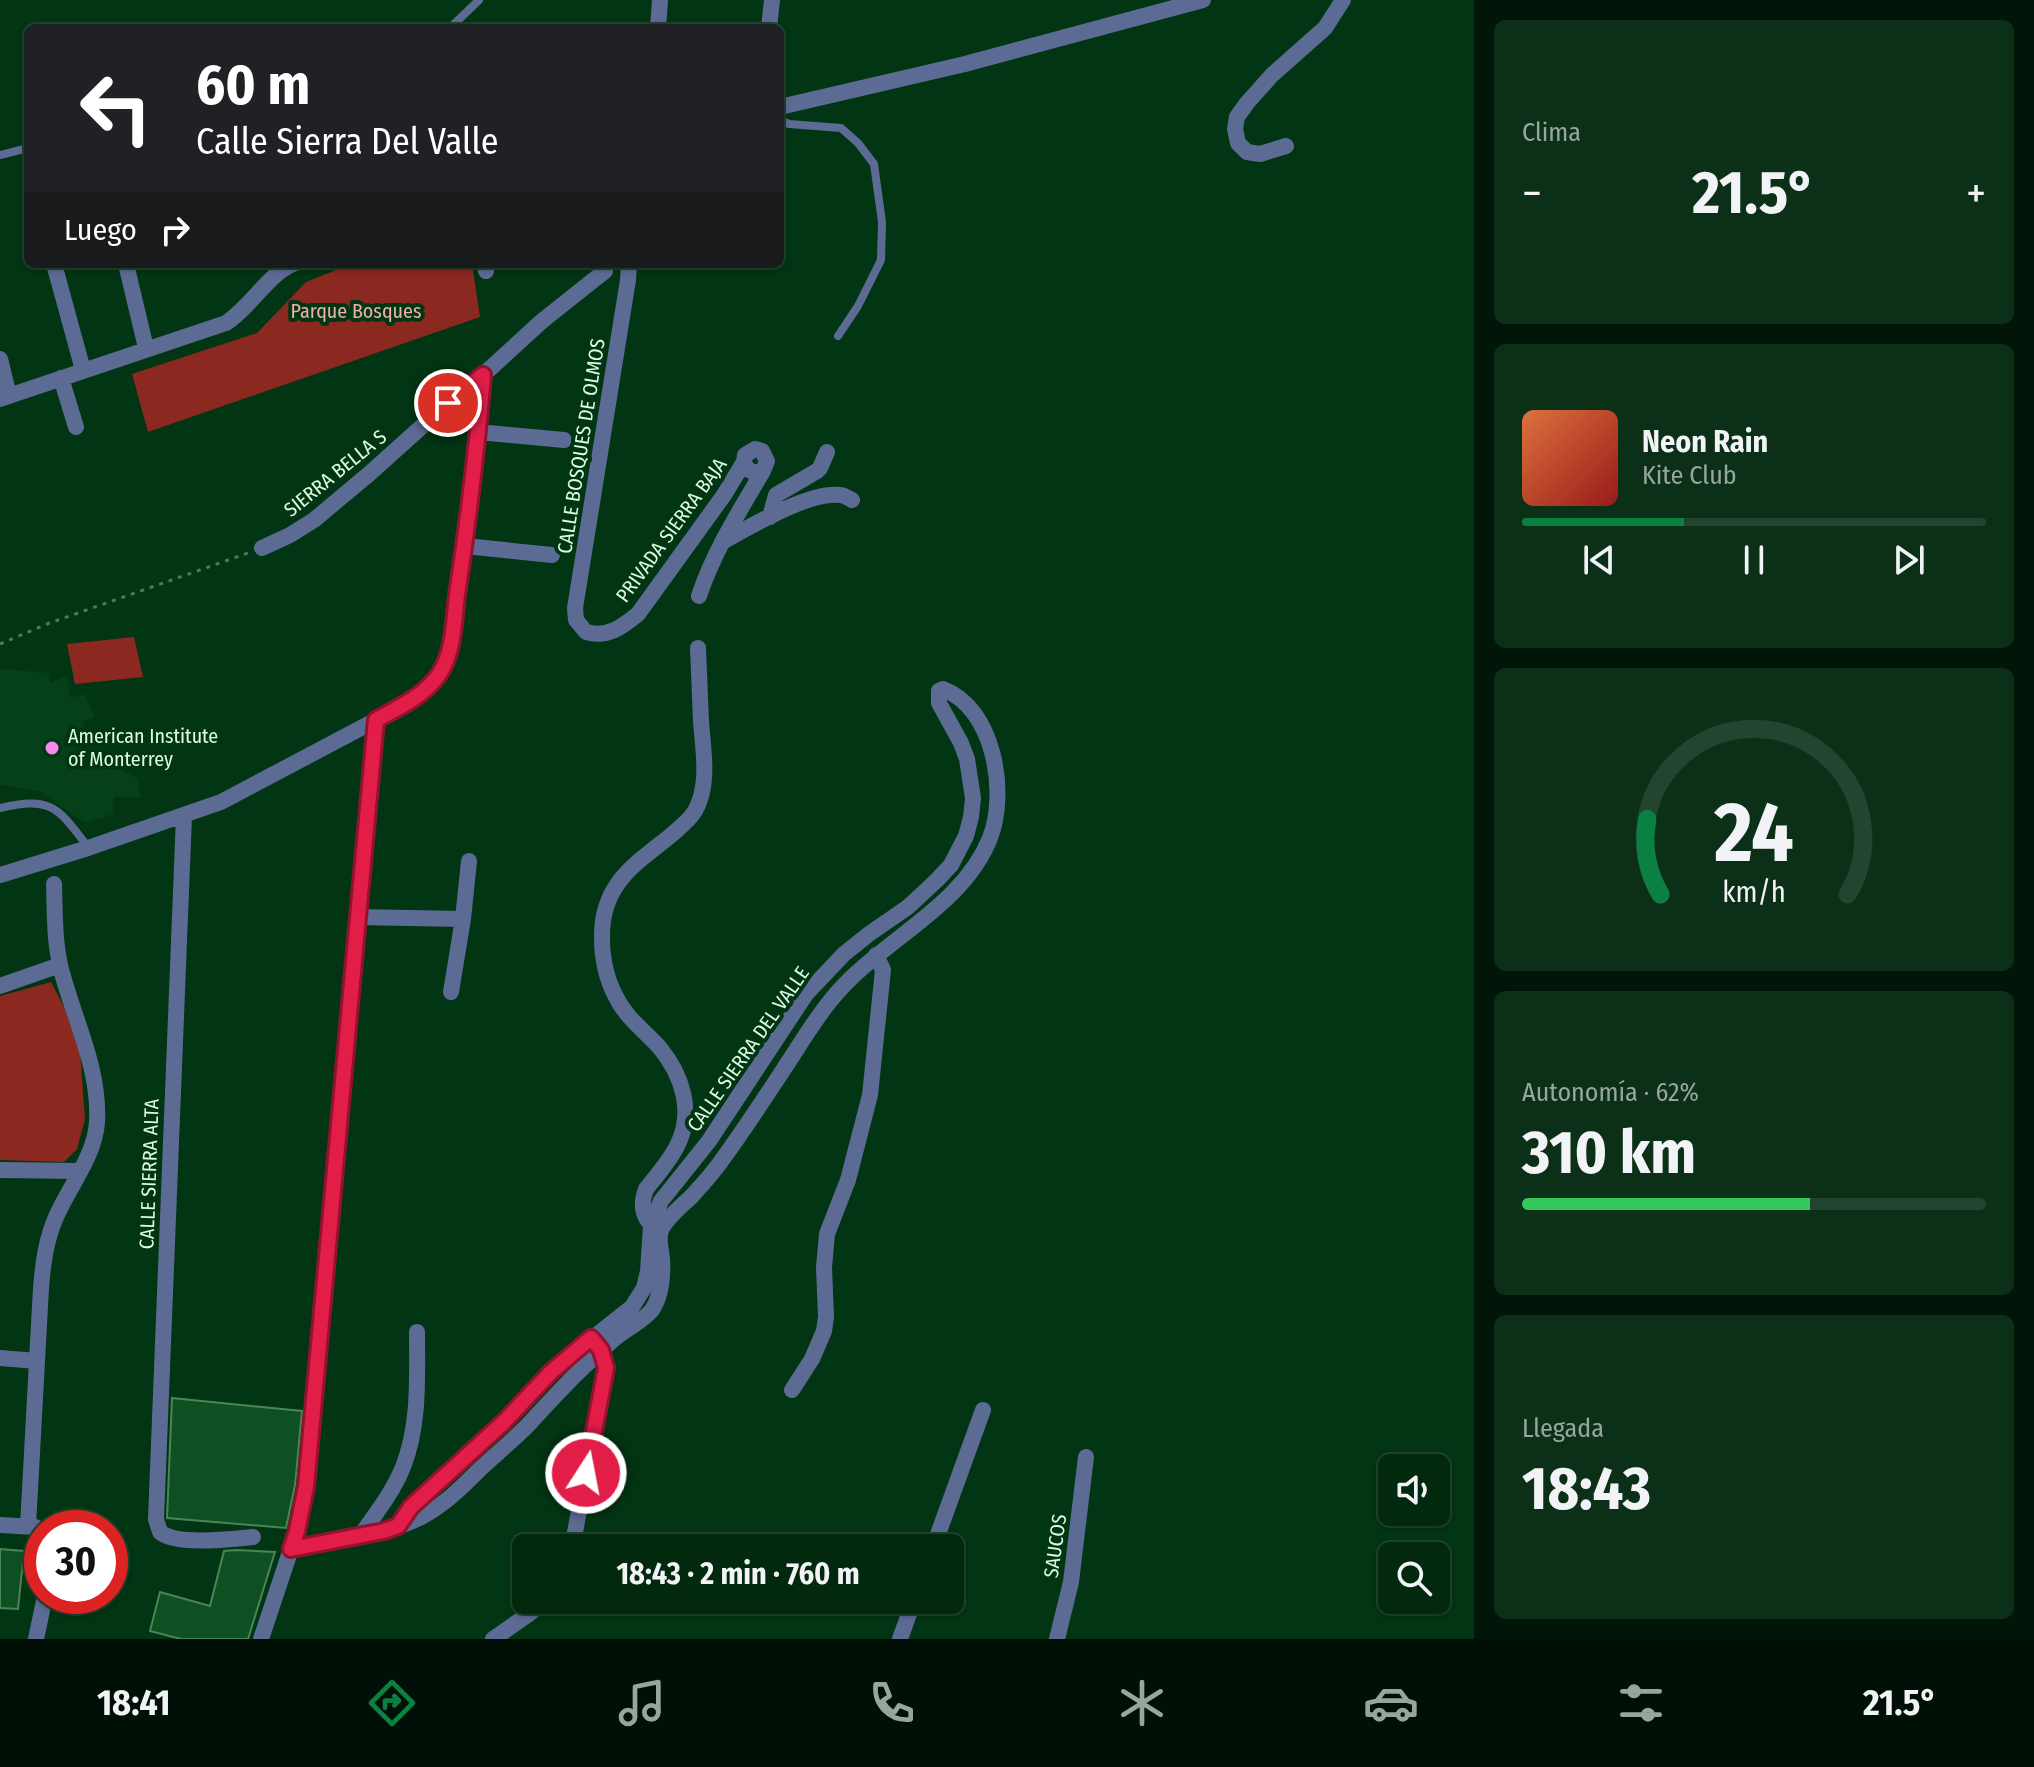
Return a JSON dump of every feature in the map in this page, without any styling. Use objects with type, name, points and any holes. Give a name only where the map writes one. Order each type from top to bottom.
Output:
[{"type":"street","points":[[769,24],[772,2],[790,0]]},
{"type":"street","points":[[784,106],[965,64],[1203,0]]},
{"type":"street","points":[[1286,146],[1260,154],[1247,152],[1238,143],[1235,129],[1237,117],[1272,75],[1325,28],[1343,0]]},
{"type":"street","points":[[55,268],[83,370]]},
{"type":"street","points":[[127,268],[146,348]]},
{"type":"street","points":[[0,359],[4,398],[226,323],[247,307],[282,268]]},
{"type":"street","name":"CALLE BOSQUES DE OLMOS","points":[[586,632],[576,620],[575,608],[629,268]]},
{"type":"street","name":"SIERRA BELLA S","points":[[262,548],[314,520],[542,321],[605,271]]},
{"type":"street","points":[[0,875],[184,816],[232,797],[412,701],[427,688],[440,672],[449,651],[465,546],[483,375]]},
{"type":"street","points":[[61,378],[76,427]]},
{"type":"street","points":[[478,432],[564,440]]},
{"type":"street","points":[[770,517],[776,495],[817,471],[827,452]]},
{"type":"street","name":"PRIVADA SIERRA BAJA","points":[[586,632],[613,632],[638,614],[724,495],[744,462],[755,473],[763,471],[722,542],[699,596]]},
{"type":"street","points":[[722,542],[770,517],[818,498],[842,495],[852,500]]},
{"type":"street","points":[[465,546],[552,555]]},
{"type":"street","points":[[291,1549],[398,1526],[427,1515],[525,1427],[596,1344],[616,1337],[644,1318],[657,1301],[662,1274],[656,1230],[643,1214],[643,1195],[671,1157],[682,1135],[686,1106],[675,1069],[616,998],[605,967],[602,921],[607,901],[618,881],[682,826],[694,814],[699,802],[704,772],[698,648]]},
{"type":"street","name":"CALLE SIERRA DEL VALLE","points":[[943,689],[955,695],[972,710],[987,736],[994,762],[998,786],[996,811],[992,834],[983,854],[954,893],[876,955],[830,1000],[724,1158],[701,1187],[656,1230],[661,1201],[709,1141],[806,994],[844,954],[908,907],[937,880],[959,851],[971,817],[971,781],[961,743],[939,703],[938,693],[943,689]]},
{"type":"street","points":[[261,1639],[300,1521],[306,1487],[376,720]]},
{"type":"street","name":"CALLE SIERRA ALTA","points":[[184,816],[157,1526],[160,1532],[173,1539],[253,1537]]},
{"type":"street","points":[[451,992],[469,861]]},
{"type":"street","points":[[35,1510],[37,1361],[44,1254],[57,1216],[88,1154],[97,1128],[98,1107],[88,1050],[60,965],[54,884]]},
{"type":"street","points":[[357,917],[463,919]]},
{"type":"street","points":[[792,1390],[824,1331],[827,1234],[848,1180],[870,1095],[883,970],[876,955]]},
{"type":"street","points":[[0,986],[60,965]]},
{"type":"street","points":[[0,1170],[79,1171]]},
{"type":"street","points":[[361,1535],[390,1493],[409,1449],[414,1422],[417,1332]]},
{"type":"street","points":[[575,1534],[606,1368],[596,1344]]},
{"type":"street","points":[[0,1358],[37,1361]]},
{"type":"street","points":[[938,1534],[983,1410]]},
{"type":"street","name":"SAUCOS","points":[[1057,1639],[1071,1582],[1086,1457]]},
{"type":"street","points":[[0,1525],[24,1528]]},
{"type":"street","points":[[36,1639],[41,1614]]},
{"type":"street","points":[[496,1638],[529,1614]]},
{"type":"street","points":[[900,1639],[909,1614]]},
{"type":"lane","points":[[454,24],[479,0]]},
{"type":"lane","points":[[784,122],[841,128],[874,164],[882,222],[881,260],[858,306],[838,336]]},
{"type":"lane","points":[[0,155],[24,149]]},
{"type":"lane","points":[[0,808],[36,804],[51,806],[69,822],[88,848]]},
{"type":"path","points":[[0,644],[47,624],[262,548]]},
{"type":"shaded area","name":"American Institute of Monterrey","points":[[0,669],[49,673],[50,683],[67,676],[71,698],[85,694],[95,717],[83,722],[84,732],[103,735],[103,762],[138,778],[140,798],[114,797],[113,814],[85,823],[39,791],[0,785]]},
{"type":"green space","name":"Parque Bosques","points":[[341,268],[473,268],[480,317],[148,432],[132,374],[257,333],[306,282]]},
{"type":"green space","points":[[134,637],[143,677],[75,684],[67,644]]},
{"type":"green space","points":[[51,982],[80,1050],[85,1119],[77,1149],[64,1162],[0,1160],[0,996]]},
{"type":"building","points":[[172,1398],[302,1411],[295,1485],[286,1528],[167,1518]]},
{"type":"building","points":[[0,1549],[24,1551],[18,1609],[0,1608]]},
{"type":"building","points":[[224,1551],[275,1552],[248,1639],[181,1639],[150,1631],[160,1592],[210,1606]]},
{"type":"place","name":"American Institute of Monterrey","points":[[52,748]]},
{"type":"route","points":[[448,403],[483,375],[465,546],[449,651],[440,672],[427,688],[412,701],[376,720],[306,1487],[291,1549],[398,1526],[411,1507],[504,1422],[551,1372],[591,1338],[601,1350],[606,1368],[586,1473]]}]
